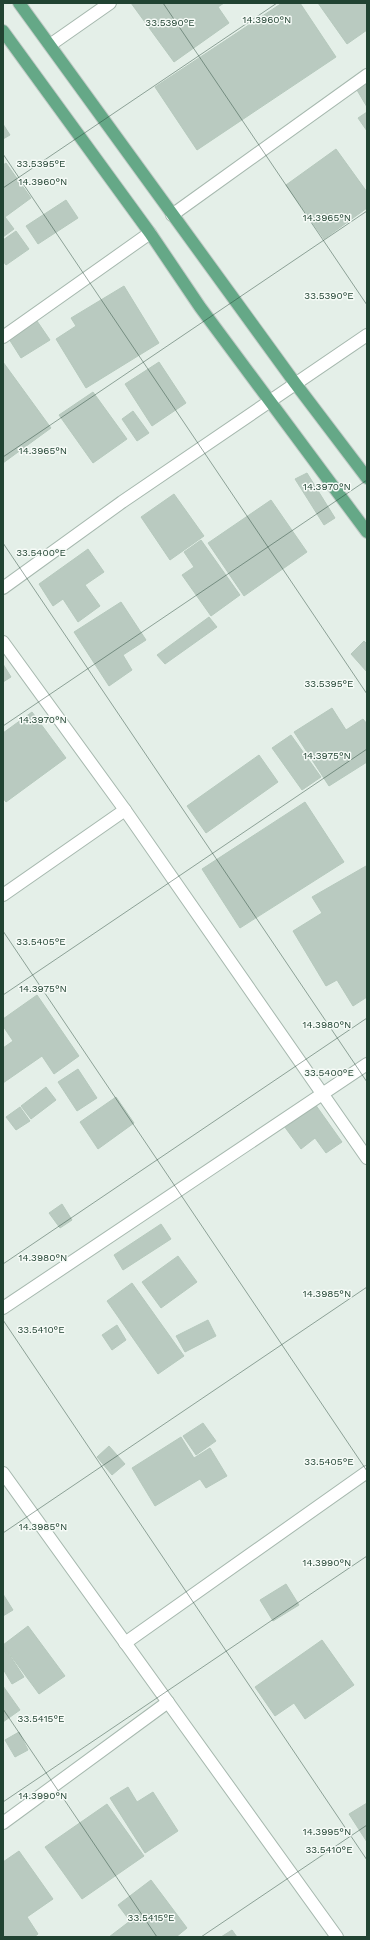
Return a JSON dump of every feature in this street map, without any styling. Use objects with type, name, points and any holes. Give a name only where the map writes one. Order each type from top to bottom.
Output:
[{"type":"main road","points":[[20,3],[172,215],[295,383],[367,478]]},
{"type":"main road","points":[[3,31],[150,233],[200,307],[367,532]]},
{"type":"street","points":[[50,45],[110,3]]},
{"type":"street","points":[[172,215],[367,76]]},
{"type":"street","points":[[3,337],[150,233]]},
{"type":"street","points":[[3,588],[122,502],[367,335]]},
{"type":"street","points":[[3,642],[125,810],[322,1096],[367,1158]]},
{"type":"street","points":[[3,895],[125,810]]},
{"type":"street","points":[[3,1308],[322,1096],[367,1064]]},
{"type":"street","points":[[125,1643],[367,1472]]},
{"type":"street","points":[[3,1473],[337,1937]]},
{"type":"street","points":[[3,1823],[168,1702]]},
{"type":"building","points":[[131,3],[224,3],[218,7],[229,23],[174,62]]},
{"type":"building","points":[[282,3],[300,3],[336,57],[197,150],[155,87]]},
{"type":"building","points":[[318,3],[367,3],[367,30],[347,44]]},
{"type":"building","points":[[367,77],[367,107],[354,85]]},
{"type":"building","points":[[367,112],[367,131],[358,118]]},
{"type":"building","points":[[3,124],[10,135],[3,139]]},
{"type":"building","points":[[336,149],[367,192],[367,208],[324,239],[286,185]]},
{"type":"building","points":[[6,163],[31,198],[5,217],[14,229],[3,237],[3,165]]},
{"type":"building","points":[[66,200],[78,218],[38,244],[26,226]]},
{"type":"building","points":[[16,231],[29,249],[6,265],[3,261],[3,240]]},
{"type":"building","points":[[124,286],[159,343],[86,388],[56,339],[76,326],[71,318]]},
{"type":"building","points":[[37,321],[50,340],[21,358],[9,339]]},
{"type":"building","points":[[3,362],[51,428],[3,463]]},
{"type":"building","points":[[159,362],[186,403],[152,426],[125,384]]},
{"type":"building","points":[[93,392],[127,439],[93,463],[59,415]]},
{"type":"building","points":[[133,411],[149,433],[137,441],[122,419]]},
{"type":"building","points":[[307,473],[335,518],[324,525],[295,479]]},
{"type":"building","points":[[174,494],[204,536],[170,560],[141,517]]},
{"type":"building","points":[[271,500],[307,552],[244,596],[208,543]]},
{"type":"building","points":[[201,540],[240,595],[211,616],[182,575],[194,567],[184,552]]},
{"type":"building","points":[[88,549],[104,572],[85,585],[100,606],[78,622],[63,599],[53,606],[39,584]]},
{"type":"building","points":[[121,602],[146,640],[123,655],[132,670],[109,686],[74,632]]},
{"type":"building","points":[[209,617],[217,627],[165,664],[157,655]]},
{"type":"building","points":[[364,641],[367,644],[367,672],[351,654]]},
{"type":"building","points":[[3,664],[11,677],[3,682]]},
{"type":"building","points":[[332,708],[346,730],[363,719],[367,724],[367,762],[329,786],[294,732]]},
{"type":"building","points":[[32,712],[66,758],[6,802],[3,798],[3,733]]},
{"type":"building","points":[[291,735],[321,777],[302,790],[272,748]]},
{"type":"building","points":[[259,755],[278,782],[206,833],[187,806]]},
{"type":"building","points":[[305,802],[344,862],[240,928],[202,869]]},
{"type":"building","points":[[366,866],[367,997],[353,1006],[337,980],[326,986],[293,931],[322,913],[312,897]]},
{"type":"building","points":[[37,995],[79,1056],[54,1074],[42,1056],[3,1083],[3,1048],[13,1041],[3,1026],[3,1019]]},
{"type":"building","points":[[78,1069],[97,1098],[77,1111],[58,1082]]},
{"type":"building","points":[[46,1087],[56,1100],[31,1119],[21,1106]]},
{"type":"building","points":[[116,1097],[134,1123],[98,1149],[80,1122]]},
{"type":"building","points":[[315,1104],[342,1142],[326,1153],[315,1138],[301,1149],[284,1126]]},
{"type":"building","points":[[20,1107],[30,1121],[16,1130],[6,1117]]},
{"type":"building","points":[[62,1204],[72,1220],[60,1228],[49,1213]]},
{"type":"building","points":[[161,1224],[171,1239],[123,1270],[114,1255]]},
{"type":"building","points":[[178,1256],[197,1282],[161,1308],[142,1282]]},
{"type":"building","points":[[132,1283],[184,1356],[158,1374],[107,1301]]},
{"type":"building","points":[[208,1320],[216,1336],[185,1352],[176,1336]]},
{"type":"building","points":[[117,1325],[126,1340],[112,1350],[102,1335]]},
{"type":"building","points":[[203,1423],[216,1441],[196,1455],[183,1436]]},
{"type":"building","points":[[181,1437],[194,1458],[210,1448],[227,1476],[206,1488],[200,1479],[155,1506],[132,1468]]},
{"type":"building","points":[[109,1446],[125,1464],[112,1475],[97,1457]]},
{"type":"building","points":[[286,1584],[299,1605],[273,1621],[260,1600]]},
{"type":"building","points":[[3,1594],[13,1610],[3,1616]]},
{"type":"building","points":[[28,1626],[65,1676],[39,1694],[3,1645]]},
{"type":"building","points":[[322,1640],[354,1685],[305,1719],[294,1703],[275,1716],[255,1687]]},
{"type":"building","points":[[3,1645],[24,1677],[12,1684],[3,1669]]},
{"type":"building","points":[[3,1686],[20,1710],[3,1722]]},
{"type":"building","points":[[19,1732],[28,1750],[15,1757],[5,1740]]},
{"type":"building","points":[[128,1787],[137,1802],[153,1792],[178,1831],[145,1853],[110,1798]]},
{"type":"building","points":[[367,1803],[367,1842],[349,1814]]},
{"type":"building","points":[[107,1804],[144,1856],[82,1899],[45,1847]]},
{"type":"building","points":[[19,1851],[53,1899],[27,1917],[38,1934],[34,1937],[3,1937],[3,1862]]},
{"type":"building","points":[[151,1880],[187,1928],[176,1937],[109,1937],[130,1921],[118,1905]]},
{"type":"building","points":[[232,1930],[237,1937],[221,1937]]}]
